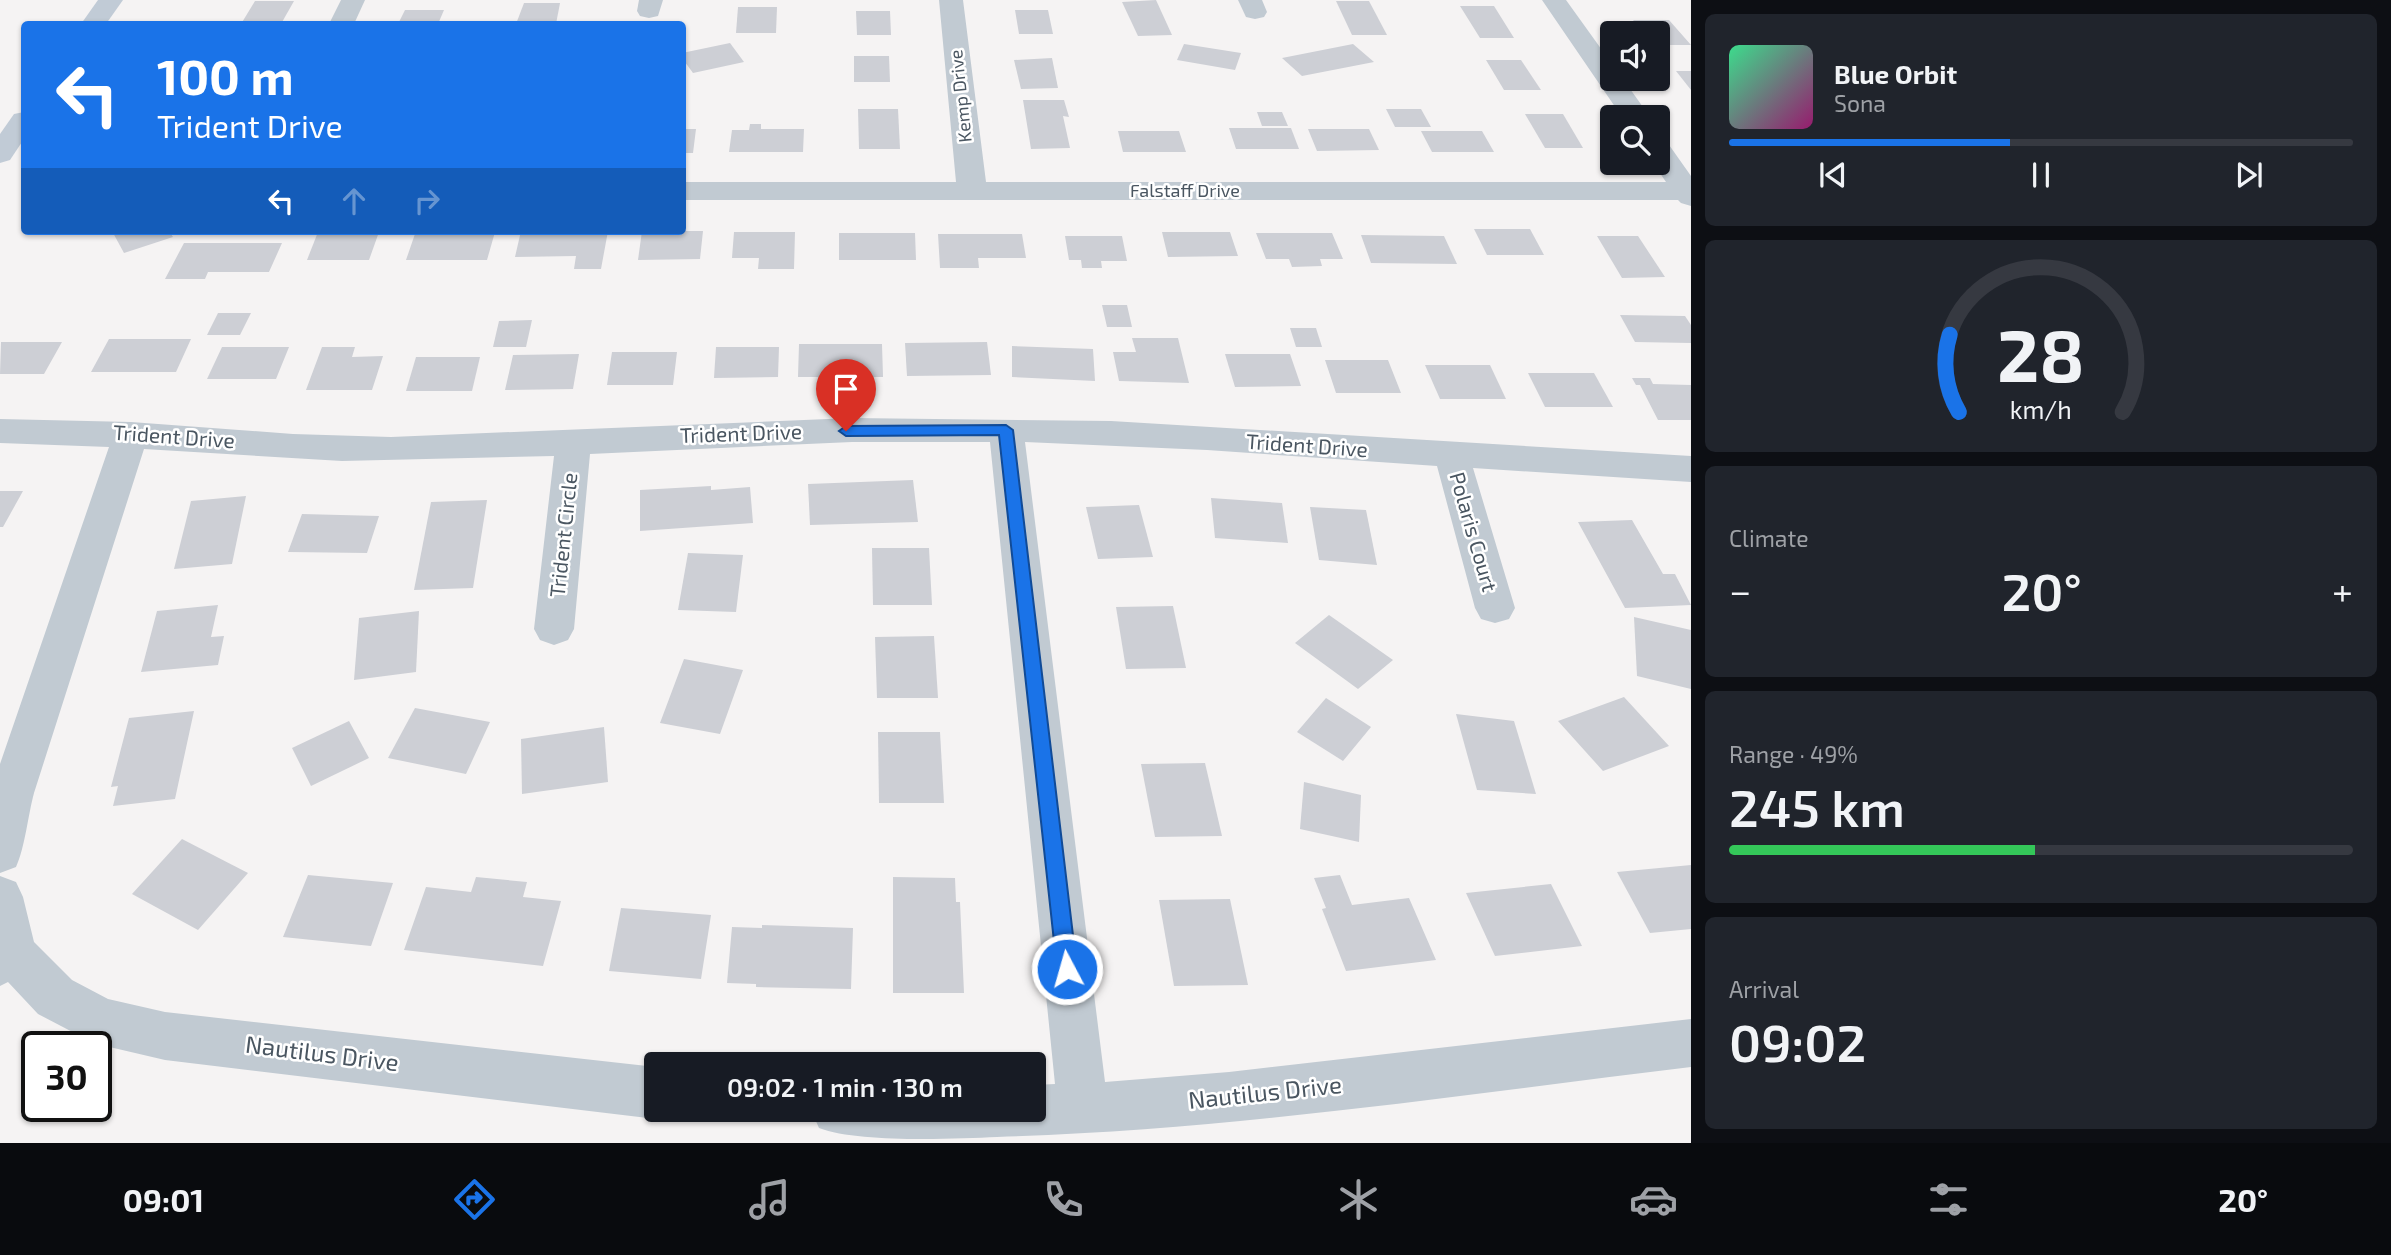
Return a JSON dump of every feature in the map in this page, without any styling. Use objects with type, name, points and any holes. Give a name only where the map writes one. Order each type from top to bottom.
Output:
[{"type":"main road","points":[[95,21],[111,0]]},
{"type":"main road","points":[[0,154],[21,124]]},
{"type":"street","points":[[344,21],[354,0]]},
{"type":"street","name":"Kemp Drive","points":[[951,0],[972,191]]},
{"type":"street","points":[[1554,0],[1628,105]]},
{"type":"street","points":[[1670,167],[1689,194]]},
{"type":"street","name":"Falstaff Drive","points":[[686,191],[1689,194]]},
{"type":"street","name":"Trident Drive","points":[[0,431],[131,434],[317,447],[388,449],[917,429],[1006,430],[1138,435],[1691,469]]},
{"type":"street","points":[[1006,430],[1083,1109]]},
{"type":"street","points":[[0,853],[0,839],[12,793],[131,434]]},
{"type":"street","name":"Trident Circle","points":[[554,629],[573,441]]},
{"type":"street","name":"Polaris Court","points":[[1451,456],[1494,608]]},
{"type":"street","name":"Nautilus Drive","points":[[0,897],[7,958],[55,997],[101,1021],[165,1036],[644,1092]]},
{"type":"street","name":"Nautilus Drive","points":[[1046,1110],[1228,1098],[1691,1043]]},
{"type":"building","points":[[1156,0],[1172,35],[1138,36],[1122,2]]},
{"type":"building","points":[[255,1],[294,1],[283,21],[243,21]]},
{"type":"building","points":[[1336,1],[1369,1],[1387,35],[1352,35]]},
{"type":"building","points":[[524,3],[560,3],[557,21],[517,21]]},
{"type":"building","points":[[1460,6],[1494,6],[1514,38],[1480,38]]},
{"type":"building","points":[[738,7],[777,7],[776,33],[736,33]]},
{"type":"building","points":[[405,10],[444,10],[439,21],[400,21]]},
{"type":"building","points":[[1015,10],[1048,10],[1053,34],[1019,34]]},
{"type":"building","points":[[856,11],[890,11],[891,35],[857,35]]},
{"type":"building","points":[[1633,20],[1670,21],[1634,21]]},
{"type":"building","points":[[1670,21],[1691,45],[1670,45]]},
{"type":"building","points":[[730,43],[744,62],[693,73],[686,63],[686,52]]},
{"type":"building","points":[[1184,44],[1241,53],[1235,70],[1177,60]]},
{"type":"building","points":[[1353,44],[1374,62],[1302,76],[1282,58]]},
{"type":"building","points":[[854,56],[889,56],[890,82],[854,82]]},
{"type":"building","points":[[1052,58],[1058,88],[1021,89],[1014,60]]},
{"type":"building","points":[[1486,60],[1521,60],[1541,90],[1504,90]]},
{"type":"building","points":[[1676,71],[1691,71],[1691,90]]},
{"type":"building","points":[[1023,100],[1064,100],[1069,117],[1063,116],[1070,148],[1031,149]]},
{"type":"building","points":[[858,109],[898,109],[900,149],[859,149]]},
{"type":"building","points":[[1386,109],[1421,109],[1431,127],[1395,127]]},
{"type":"building","points":[[1257,112],[1282,112],[1288,126],[1262,126]]},
{"type":"building","points":[[1525,114],[1563,114],[1583,148],[1545,148]]},
{"type":"building","points":[[750,124],[761,124],[761,129],[804,129],[803,152],[729,152],[732,130],[749,130]]},
{"type":"building","points":[[1229,128],[1291,128],[1299,149],[1236,149]]},
{"type":"building","points":[[686,129],[696,129],[693,153],[686,153]]},
{"type":"building","points":[[1308,129],[1369,129],[1379,150],[1317,151]]},
{"type":"building","points":[[1118,131],[1179,131],[1186,152],[1123,152]]},
{"type":"building","points":[[1421,131],[1482,131],[1494,152],[1432,152]]},
{"type":"building","points":[[1474,229],[1530,229],[1544,255],[1487,255]]},
{"type":"building","points":[[686,231],[703,231],[700,259],[638,260],[641,235],[686,235]]},
{"type":"building","points":[[734,232],[795,232],[794,269],[758,269],[759,258],[732,258]]},
{"type":"building","points":[[1162,232],[1230,232],[1238,256],[1168,257]]},
{"type":"building","points":[[839,233],[915,233],[916,260],[839,260]]},
{"type":"building","points":[[1256,233],[1332,233],[1343,259],[1320,259],[1322,266],[1292,267],[1289,259],[1266,259]]},
{"type":"building","points":[[938,234],[1022,234],[1026,258],[978,258],[979,268],[940,268]]},
{"type":"building","points":[[114,235],[173,237],[124,253]]},
{"type":"building","points":[[317,235],[378,235],[369,260],[307,260]]},
{"type":"building","points":[[415,235],[494,235],[487,260],[406,260]]},
{"type":"building","points":[[520,235],[607,235],[601,269],[574,269],[576,256],[515,257]]},
{"type":"building","points":[[1361,235],[1444,236],[1457,264],[1371,263]]},
{"type":"building","points":[[1065,236],[1122,236],[1127,261],[1101,261],[1102,268],[1082,268],[1081,260],[1069,260]]},
{"type":"building","points":[[1597,236],[1638,236],[1665,277],[1622,278]]},
{"type":"building","points":[[184,243],[282,243],[269,272],[208,272],[205,279],[165,279]]},
{"type":"building","points":[[1102,305],[1127,305],[1132,327],[1107,327]]},
{"type":"building","points":[[218,313],[251,313],[240,335],[207,335]]},
{"type":"building","points":[[1620,315],[1685,316],[1691,325],[1691,343],[1635,342]]},
{"type":"building","points":[[532,320],[526,347],[493,347],[499,321]]},
{"type":"building","points":[[1290,328],[1316,328],[1322,347],[1296,347]]},
{"type":"building","points":[[1132,338],[1178,338],[1189,383],[1119,381],[1113,352],[1136,352]]},
{"type":"building","points":[[109,339],[191,339],[176,372],[91,372]]},
{"type":"building","points":[[1,342],[62,342],[44,374],[0,374]]},
{"type":"building","points":[[987,342],[991,375],[907,376],[905,343]]},
{"type":"building","points":[[799,344],[882,344],[883,377],[798,377]]},
{"type":"building","points":[[1012,346],[1093,349],[1095,381],[1012,377]]},
{"type":"building","points":[[222,347],[289,347],[276,379],[207,379]]},
{"type":"building","points":[[322,347],[355,347],[352,357],[383,356],[372,390],[306,390]]},
{"type":"building","points":[[716,347],[779,347],[778,377],[714,378]]},
{"type":"building","points":[[612,352],[677,352],[673,385],[607,385]]},
{"type":"building","points":[[579,354],[573,389],[505,390],[513,355]]},
{"type":"building","points":[[1225,354],[1290,354],[1301,386],[1235,387]]},
{"type":"building","points":[[416,357],[480,357],[472,391],[406,391]]},
{"type":"building","points":[[1325,360],[1388,360],[1401,393],[1336,393]]},
{"type":"building","points":[[1425,365],[1490,365],[1506,399],[1440,399]]},
{"type":"building","points":[[1528,373],[1594,373],[1613,407],[1545,407]]},
{"type":"building","points":[[1632,378],[1650,378],[1653,384],[1691,385],[1691,420],[1658,420],[1640,385],[1636,385]]},
{"type":"building","points":[[913,480],[918,522],[810,525],[808,484]]},
{"type":"building","points":[[711,486],[711,490],[750,487],[753,523],[640,531],[640,490]]},
{"type":"building","points":[[0,491],[23,491],[3,527],[0,527]]},
{"type":"building","points":[[246,496],[232,564],[174,569],[191,501]]},
{"type":"building","points":[[1211,498],[1282,503],[1288,543],[1215,538]]},
{"type":"building","points":[[487,500],[473,588],[414,590],[431,502]]},
{"type":"building","points":[[1139,505],[1153,557],[1098,559],[1086,507]]},
{"type":"building","points":[[1310,507],[1366,510],[1377,565],[1319,560]]},
{"type":"building","points":[[302,514],[379,516],[367,553],[288,552]]},
{"type":"building","points":[[1632,520],[1663,574],[1675,574],[1691,605],[1625,608],[1578,522]]},
{"type":"building","points":[[872,548],[929,548],[932,605],[873,605]]},
{"type":"building","points":[[688,553],[743,555],[736,612],[678,610]]},
{"type":"building","points":[[218,605],[211,637],[224,636],[218,665],[141,672],[157,611]]},
{"type":"building","points":[[1173,606],[1186,668],[1126,669],[1116,607]]},
{"type":"building","points":[[419,611],[416,672],[354,680],[359,618]]},
{"type":"building","points":[[1329,615],[1393,660],[1358,689],[1295,643]]},
{"type":"building","points":[[1634,617],[1691,630],[1691,689],[1637,676]]},
{"type":"building","points":[[934,636],[938,698],[877,698],[875,637]]},
{"type":"building","points":[[684,659],[743,670],[720,734],[660,723]]},
{"type":"building","points":[[1624,697],[1669,746],[1603,771],[1558,721]]},
{"type":"building","points":[[1326,698],[1371,727],[1343,761],[1297,732]]},
{"type":"building","points":[[415,708],[490,722],[466,774],[388,758]]},
{"type":"building","points":[[194,711],[175,799],[113,806],[118,786],[111,787],[129,718]]},
{"type":"building","points":[[1456,714],[1514,721],[1536,794],[1477,790]]},
{"type":"building","points":[[349,721],[369,758],[311,786],[292,748]]},
{"type":"building","points":[[604,727],[608,782],[522,794],[521,739]]},
{"type":"building","points":[[878,732],[940,732],[944,803],[879,803]]},
{"type":"building","points":[[1205,763],[1222,836],[1155,837],[1141,764]]},
{"type":"building","points":[[1304,782],[1361,795],[1359,842],[1300,829]]},
{"type":"building","points":[[182,839],[248,873],[198,930],[132,894]]},
{"type":"building","points":[[1691,865],[1691,929],[1650,933],[1617,872]]},
{"type":"building","points":[[308,875],[393,883],[371,946],[283,937]]},
{"type":"building","points":[[1340,875],[1352,905],[1409,898],[1436,960],[1346,971],[1322,909],[1326,908],[1314,878]]},
{"type":"building","points":[[476,877],[527,882],[523,897],[561,901],[543,966],[404,950],[426,887],[471,892]]},
{"type":"building","points":[[893,877],[955,878],[956,902],[960,902],[964,993],[893,993]]},
{"type":"building","points":[[1551,884],[1582,946],[1495,956],[1466,893]]},
{"type":"building","points":[[1230,899],[1248,985],[1174,986],[1159,900]]},
{"type":"building","points":[[621,908],[711,915],[701,979],[609,971]]},
{"type":"building","points":[[762,925],[853,928],[851,989],[756,987],[756,984],[727,983],[732,927],[762,928]]},
{"type":"route","points":[[846,431],[1006,430],[1067,969]]}]
